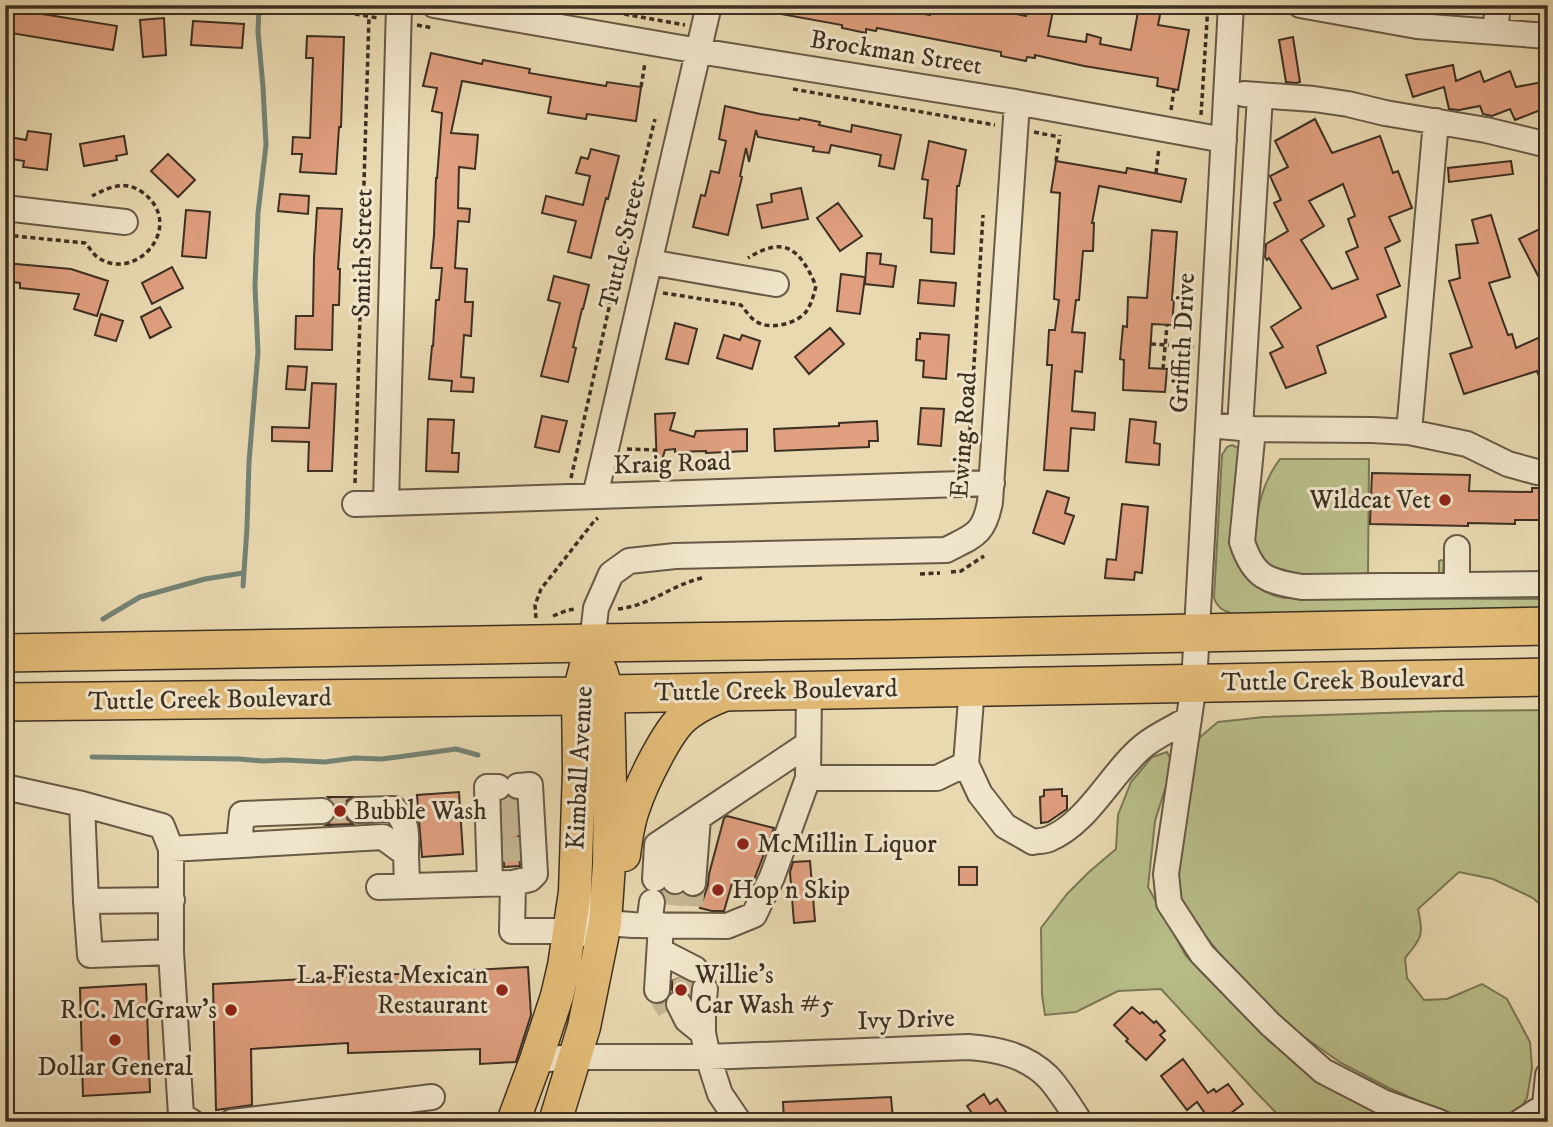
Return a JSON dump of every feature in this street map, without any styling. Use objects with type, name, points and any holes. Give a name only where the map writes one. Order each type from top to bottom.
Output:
[{"type":"highway","name":"Tuttle Creek Boulevard","points":[[5,653],[1548,626]]},
{"type":"highway","name":"Tuttle Creek Boulevard","points":[[5,702],[593,695],[972,687],[1192,702],[1548,677]]},
{"type":"main road","name":"Kimball Avenue","points":[[555,1122],[593,987],[603,930],[609,864],[610,786],[593,695],[592,643]]},
{"type":"main road","points":[[603,930],[620,886],[628,827],[634,807],[664,745],[682,718],[711,699],[733,692]]},
{"type":"main road","name":"Kimball Avenue","points":[[513,1122],[557,996],[564,966],[575,892],[579,770],[593,695]]},
{"type":"street","name":"Smith Street","points":[[386,503],[399,5]]},
{"type":"street","name":"Brockman Street","points":[[434,5],[1064,111],[1224,141]]},
{"type":"street","name":"Tuttle Street","points":[[599,506],[606,450],[709,5]]},
{"type":"street","name":"Griffith Drive","points":[[1231,5],[1197,632],[1192,702],[1166,874],[1169,902],[1202,954],[1270,1024],[1323,1071],[1383,1102],[1439,1122]]},
{"type":"street","points":[[1300,5],[1417,26],[1548,36]]},
{"type":"street","points":[[1495,32],[1499,5]]},
{"type":"street","points":[[1226,92],[1325,101],[1486,130],[1548,145]]},
{"type":"street","points":[[1260,96],[1242,542],[1247,558],[1258,572],[1274,582],[1302,587],[1548,584]]},
{"type":"street","name":"Ewing Road","points":[[592,643],[596,608],[611,574],[629,561],[675,556],[946,550],[977,534],[987,517],[992,483],[1017,103]]},
{"type":"street","points":[[1409,432],[1436,121]]},
{"type":"street","points":[[5,208],[125,222]]},
{"type":"street","points":[[649,262],[776,284]]},
{"type":"street","points":[[1208,425],[1409,432],[1467,444],[1508,464],[1537,472],[1548,472]]},
{"type":"street","name":"Kraig Road","points":[[355,504],[567,497],[599,506],[992,483]]},
{"type":"street","points":[[1457,548],[1457,585]]},
{"type":"street","points":[[972,687],[966,764],[980,793],[1005,826],[1033,842],[1049,839],[1087,811],[1146,744],[1192,702]]},
{"type":"street","points":[[379,887],[501,883],[530,879],[535,874],[510,820],[501,883],[512,931],[603,930],[671,905],[727,926],[754,915],[772,877],[808,778],[808,690]]},
{"type":"street","points":[[739,1122],[720,1094],[681,990],[671,905],[676,832],[808,744]]},
{"type":"street","points":[[808,778],[937,778],[966,764]]},
{"type":"street","points":[[5,787],[162,826],[171,849],[172,952],[181,1115],[192,1122]]},
{"type":"street","points":[[82,804],[90,956],[172,952]]},
{"type":"street","points":[[358,810],[394,810],[402,818],[407,829],[407,886]]},
{"type":"street","points":[[239,844],[242,814],[322,811]]},
{"type":"street","points":[[671,905],[698,818]]},
{"type":"street","points":[[171,849],[383,837],[406,854]]},
{"type":"street","points":[[575,892],[603,930]]},
{"type":"street","points":[[86,901],[172,900]]},
{"type":"street","name":"Ivy Drive","points":[[536,1060],[575,1057],[708,1057],[968,1047],[994,1049],[1026,1061],[1048,1077],[1080,1122]]},
{"type":"street","points":[[1520,1122],[1545,1105],[1548,1075]]},
{"type":"street","points":[[232,1122],[432,1097]]},
{"type":"path","points":[[1200,115],[1208,5]]},
{"type":"path","points":[[355,504],[369,16]]},
{"type":"path","points":[[1171,110],[1174,89]]},
{"type":"path","points":[[1056,161],[1064,111]]},
{"type":"path","points":[[567,497],[615,281],[655,120]]},
{"type":"path","points":[[966,484],[983,215]]},
{"type":"path","points":[[1163,369],[1167,325]]},
{"type":"path","points":[[1150,345],[1212,348]]},
{"type":"path","points":[[606,450],[656,450]]},
{"type":"path","points":[[534,614],[541,589],[595,520],[599,506]]},
{"type":"green space","points":[[1232,445],[1240,449],[1231,539],[1233,551],[1247,578],[1263,590],[1284,598],[1548,599],[1548,609],[1234,614],[1224,611],[1214,598],[1222,455],[1227,447]]},
{"type":"green space","points":[[1280,459],[1369,459],[1368,573],[1439,574],[1441,560],[1444,561],[1443,574],[1287,577],[1273,572],[1253,544],[1260,500]]},
{"type":"green space","points":[[1548,710],[1548,911],[1533,898],[1493,879],[1459,872],[1418,909],[1420,935],[1405,958],[1407,978],[1424,1000],[1447,999],[1482,984],[1507,999],[1530,1042],[1532,1068],[1527,1098],[1515,1117],[1490,1121],[1459,1116],[1389,1088],[1341,1063],[1287,1025],[1248,990],[1205,935],[1179,895],[1179,850],[1186,770],[1200,737],[1218,722],[1264,717]]},
{"type":"green space","points":[[1167,752],[1173,764],[1155,821],[1148,887],[1186,956],[1270,1042],[1375,1113],[1404,1122],[1285,1122],[1161,989],[1118,991],[1076,1012],[1045,1015],[1041,928],[1067,894],[1116,849],[1118,815],[1131,782],[1152,757]]},
{"type":"building","points":[[775,5],[873,5],[930,15],[931,5],[997,5],[996,10],[1026,16],[1028,5],[1054,5],[1048,36],[1086,42],[1087,34],[1101,38],[1100,44],[1131,50],[1139,6],[1161,10],[1158,25],[1189,30],[1178,90],[1157,86],[1158,78],[1035,55],[1035,58],[1027,57],[1026,61],[1001,56],[1001,52],[877,28],[876,31],[866,29],[866,33],[842,28],[842,25],[775,13]]},
{"type":"building","points":[[5,8],[117,26],[113,50],[5,32]]},
{"type":"building","points":[[164,18],[166,55],[143,57],[140,20]]},
{"type":"building","points":[[193,21],[244,24],[242,48],[191,45]]},
{"type":"building","points":[[307,36],[344,37],[341,127],[336,174],[300,172],[302,154],[292,154],[293,137],[310,138],[313,58],[306,58]]},
{"type":"building","points":[[1293,37],[1300,82],[1296,83],[1286,82],[1279,40]]},
{"type":"building","points":[[431,53],[482,64],[483,60],[530,69],[529,73],[606,86],[607,82],[641,87],[636,121],[587,114],[586,119],[548,113],[551,97],[462,81],[451,133],[478,135],[475,169],[459,167],[458,208],[470,209],[469,222],[458,221],[455,268],[467,269],[465,302],[473,302],[471,336],[464,335],[461,377],[474,378],[473,392],[451,391],[452,381],[429,379],[436,300],[439,300],[442,268],[431,268],[442,113],[432,111],[437,88],[423,86]]},
{"type":"building","points":[[1453,65],[1456,81],[1480,71],[1484,82],[1510,71],[1516,87],[1548,81],[1548,107],[1515,120],[1510,109],[1492,116],[1483,114],[1480,106],[1449,109],[1444,87],[1413,97],[1406,75]]},
{"type":"building","points":[[725,106],[820,122],[819,125],[851,132],[852,125],[901,135],[894,169],[879,166],[881,155],[831,145],[829,153],[813,151],[814,147],[758,137],[756,130],[749,162],[746,148],[728,235],[693,227],[701,195],[705,196],[711,171],[719,173],[726,141],[719,139]]},
{"type":"building","points":[[1315,119],[1332,153],[1380,136],[1393,173],[1398,171],[1412,208],[1389,217],[1400,241],[1385,248],[1400,286],[1377,295],[1386,317],[1317,346],[1326,373],[1286,388],[1270,353],[1283,347],[1271,327],[1301,308],[1269,258],[1267,260],[1265,257],[1266,244],[1288,231],[1274,203],[1281,200],[1270,176],[1288,167],[1275,141]],"holes":[[[1343,184],[1355,216],[1348,219],[1358,247],[1346,252],[1358,279],[1332,289],[1301,240],[1324,226],[1309,201]]]},
{"type":"building","points":[[28,131],[51,134],[47,170],[23,167],[24,161],[5,158],[5,136],[26,140]]},
{"type":"building","points":[[124,136],[127,154],[116,156],[117,160],[84,166],[80,144]]},
{"type":"building","points":[[929,141],[966,150],[957,186],[954,254],[931,252],[932,219],[924,218],[928,180],[922,179]]},
{"type":"building","points":[[591,149],[619,156],[591,258],[568,252],[576,221],[542,213],[546,196],[583,205],[590,176],[576,173],[581,157],[588,159]]},
{"type":"building","points":[[168,154],[195,180],[178,197],[151,171]]},
{"type":"building","points":[[1056,161],[1126,173],[1127,168],[1186,179],[1181,202],[1099,186],[1092,223],[1093,251],[1083,251],[1079,300],[1076,300],[1072,332],[1085,333],[1082,372],[1075,371],[1072,411],[1095,413],[1094,430],[1071,428],[1068,471],[1044,470],[1052,365],[1047,365],[1049,330],[1055,330],[1059,300],[1054,299],[1060,193],[1051,192]]},
{"type":"building","points":[[1511,161],[1513,174],[1449,182],[1448,168]]},
{"type":"building","points":[[801,188],[808,219],[762,228],[757,205],[772,202],[771,194]]},
{"type":"building","points":[[280,194],[309,196],[308,214],[278,211]]},
{"type":"building","points":[[838,203],[862,236],[840,251],[817,218]]},
{"type":"building","points":[[317,208],[342,209],[338,269],[339,305],[333,305],[332,350],[295,349],[296,316],[313,316]]},
{"type":"building","points":[[186,210],[210,212],[206,258],[182,256]]},
{"type":"building","points":[[1491,215],[1510,277],[1489,283],[1508,335],[1512,334],[1516,348],[1540,337],[1541,340],[1548,337],[1548,396],[1537,371],[1464,394],[1450,354],[1472,347],[1449,281],[1460,278],[1456,245],[1478,243],[1472,220]]},
{"type":"building","points":[[1548,225],[1548,295],[1519,239]]},
{"type":"building","points":[[1152,230],[1177,232],[1172,325],[1152,324],[1149,368],[1167,369],[1165,392],[1123,390],[1124,360],[1120,359],[1123,326],[1127,327],[1128,297],[1147,298]]},
{"type":"building","points":[[867,253],[881,254],[880,264],[896,266],[893,287],[865,284]]},
{"type":"building","points":[[5,263],[71,269],[108,281],[97,316],[74,309],[79,294],[20,288],[20,283],[5,281]]},
{"type":"building","points":[[172,267],[183,288],[152,304],[142,283]]},
{"type":"building","points":[[841,274],[865,277],[860,314],[837,311]]},
{"type":"building","points":[[554,276],[589,285],[573,347],[576,348],[568,382],[541,376],[560,303],[548,300]]},
{"type":"building","points":[[920,280],[956,283],[954,306],[918,303]]},
{"type":"building","points":[[160,307],[171,327],[150,338],[141,317]]},
{"type":"building","points":[[101,314],[123,321],[116,341],[95,335]]},
{"type":"building","points":[[675,323],[697,329],[688,364],[666,359]]},
{"type":"building","points":[[830,328],[844,344],[809,374],[795,357]]},
{"type":"building","points":[[920,333],[949,335],[946,379],[923,377],[924,361],[916,360]]},
{"type":"building","points":[[724,335],[740,340],[742,335],[760,341],[752,369],[717,358]]},
{"type":"building","points":[[288,366],[307,367],[305,390],[286,389]]},
{"type":"building","points":[[312,383],[336,384],[332,471],[308,471],[309,442],[272,441],[272,427],[309,428]]},
{"type":"building","points":[[921,408],[944,409],[941,446],[918,444]]},
{"type":"building","points":[[675,413],[670,430],[694,437],[696,431],[747,429],[747,451],[706,453],[665,450],[660,467],[657,467],[655,414]]},
{"type":"building","points":[[542,416],[567,421],[559,452],[535,447]]},
{"type":"building","points":[[428,419],[454,420],[452,453],[459,453],[458,472],[426,471]]},
{"type":"building","points":[[1130,419],[1156,422],[1154,443],[1160,444],[1159,465],[1126,462]]},
{"type":"building","points":[[877,421],[878,441],[869,441],[869,447],[775,451],[774,429]]},
{"type":"building","points":[[1372,473],[1470,475],[1469,491],[1532,492],[1532,488],[1548,488],[1548,520],[1515,520],[1515,524],[1468,523],[1468,526],[1370,524]]},
{"type":"building","points":[[1047,491],[1069,498],[1065,513],[1074,516],[1064,544],[1033,533]]},
{"type":"building","points":[[1122,504],[1148,507],[1142,573],[1135,572],[1134,580],[1105,578],[1107,559],[1116,560]]},
{"type":"building","points":[[1062,789],[1062,796],[1067,796],[1067,809],[1048,822],[1041,823],[1040,797],[1044,796],[1044,790]]},
{"type":"building","points":[[459,792],[463,854],[422,857],[417,795]]},
{"type":"building","points":[[328,797],[353,797],[345,802],[343,811],[353,824],[326,825],[335,819],[337,811]]},
{"type":"building","points":[[509,797],[516,800],[520,866],[504,867],[502,801]]},
{"type":"building","points":[[727,816],[774,828],[752,885],[733,880],[724,911],[712,911],[700,908],[724,818]]},
{"type":"building","points":[[810,861],[815,921],[794,923],[790,872],[793,862]]},
{"type":"building","points":[[959,867],[977,867],[977,885],[959,885]]},
{"type":"building","points":[[528,967],[531,1015],[516,1062],[480,1064],[480,1049],[348,1053],[348,1043],[251,1049],[252,1105],[216,1110],[213,984]]},
{"type":"building","points":[[679,978],[692,983],[690,994],[681,989],[672,991],[672,981]]},
{"type":"building","name":"Dollar General","points":[[146,984],[150,1092],[83,1096],[80,988]]},
{"type":"building","points":[[1132,1007],[1154,1023],[1156,1021],[1165,1031],[1160,1035],[1165,1040],[1146,1060],[1114,1025]]},
{"type":"building","points":[[1183,1059],[1208,1093],[1214,1089],[1216,1092],[1228,1084],[1243,1104],[1219,1122],[1211,1122],[1197,1102],[1187,1110],[1161,1076]]},
{"type":"building","points":[[984,1094],[990,1104],[997,1099],[1013,1122],[978,1122],[967,1106]]},
{"type":"building","points":[[891,1097],[893,1119],[784,1122],[783,1102]]},
{"type":"waterway","points":[[243,586],[258,352],[255,286],[258,213],[266,145],[258,32],[259,5]]},
{"type":"waterway","points":[[103,619],[140,597],[205,579],[243,573]]},
{"type":"waterway","points":[[92,757],[325,762],[355,758],[381,759],[456,749],[478,755]]},
{"type":"tunnel","points":[[499,805],[519,803]]},
{"type":"tunnel","points":[[322,811],[358,810]]},
{"type":"tunnel","points":[[500,826],[520,823]]},
{"type":"tunnel","points":[[501,850],[521,849]]},
{"type":"tunnel","points":[[672,905],[675,881]]},
{"type":"tunnel","points":[[691,906],[693,883]]},
{"type":"tunnel","points":[[683,975],[694,996]]},
{"type":"tunnel","points":[[657,990],[669,1010]]},
{"type":"place","name":"Wildcat Vet","points":[[1445,500]]},
{"type":"place","name":"Bubble Wash","points":[[340,811]]},
{"type":"place","name":"McMillin Liquor","points":[[743,844]]},
{"type":"place","name":"Hop n Skip","points":[[718,890]]},
{"type":"place","name":"La Fiesta Mexican Restaurant","points":[[502,990]]},
{"type":"place","name":"Willie's Car Wash #5","points":[[681,990]]},
{"type":"place","name":"R.C. McGraw's","points":[[231,1010]]},
{"type":"place","name":"Dollar General","points":[[115,1040]]}]
